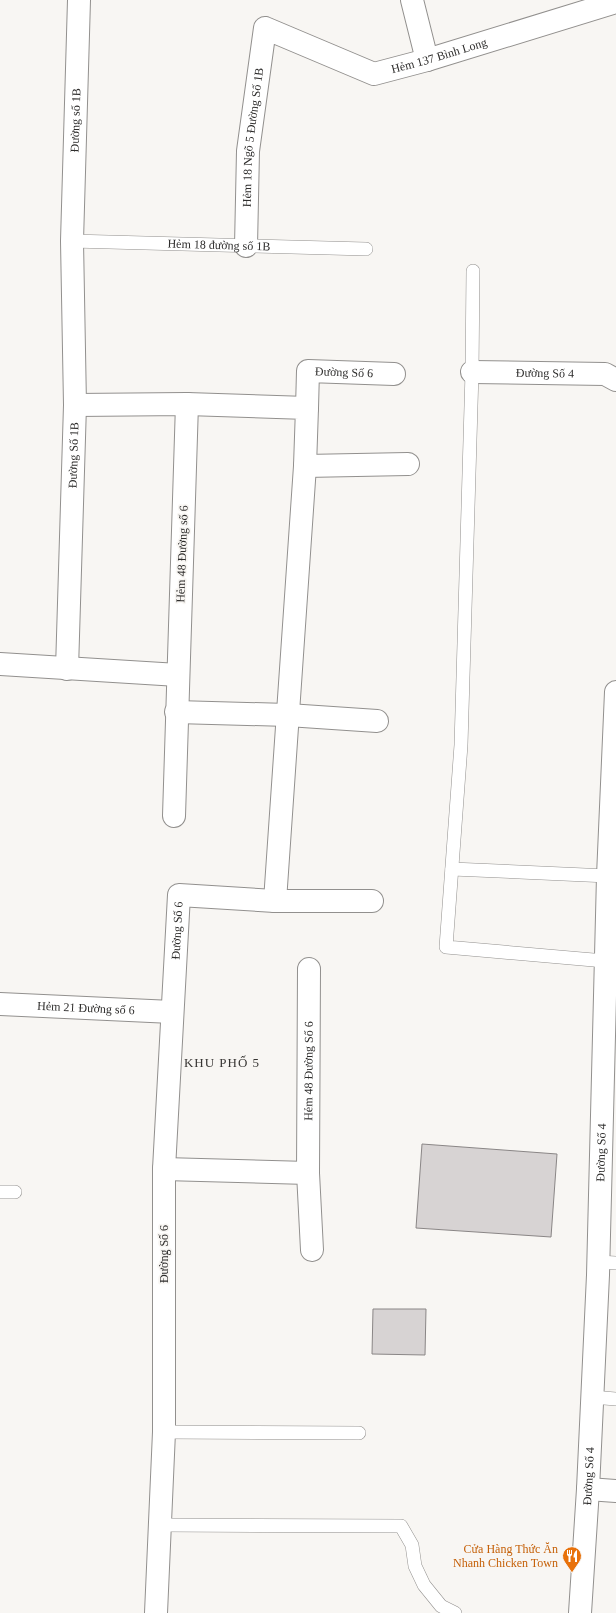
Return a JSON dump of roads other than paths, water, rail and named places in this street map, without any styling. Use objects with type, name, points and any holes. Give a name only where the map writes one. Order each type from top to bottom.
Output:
[{"type":"street","name":"Đường số 1B","points":[[72,241],[79,0]]},
{"type":"street","points":[[412,0],[427,60]]},
{"type":"street","name":"Hẻm 137 Bình Long","points":[[265,28],[374,74],[427,60],[584,6],[616,2]]},
{"type":"street","name":"Hẻm 18 Ngõ 5 Đường Số 1B","points":[[246,246],[248,151],[265,28]]},
{"type":"street","name":"Đường Số 1B","points":[[67,669],[75,405],[72,241]]},
{"type":"street","name":"Đường Số 6","points":[[307,408],[308,371],[394,374]]},
{"type":"street","name":"Đường Số 4","points":[[472,372],[605,374],[616,380]]},
{"type":"street","points":[[75,405],[187,404],[307,408],[305,466],[274,901],[372,901]]},
{"type":"street","name":"Hẻm 48 Đường số 6","points":[[174,816],[176,712],[187,404]]},
{"type":"street","points":[[305,466],[408,464]]},
{"type":"street","points":[[0,664],[178,675]]},
{"type":"street","name":"Đường Số 4","points":[[580,1613],[592,1397],[607,1262],[609,1060],[605,961],[608,876],[615,766],[616,692]]},
{"type":"street","points":[[176,712],[288,715],[377,721]]},
{"type":"street","name":"Đường Số 6","points":[[156,1613],[164,1432],[164,1169],[179,895],[274,901]]},
{"type":"street","name":"Hẻm 48 Đường Số 6","points":[[309,969],[308,1173],[312,1250]]},
{"type":"street","name":"Hẻm 21 Đường số 6","points":[[0,1004],[172,1012]]},
{"type":"street","points":[[164,1169],[308,1173]]},
{"type":"street","points":[[588,1489],[616,1491]]},
{"type":"lane","name":"Hẻm 18 đường số 1B","points":[[72,241],[366,249]]},
{"type":"lane","points":[[473,272],[472,372],[461,745],[446,947],[605,961]]},
{"type":"lane","points":[[452,869],[608,876]]},
{"type":"lane","points":[[0,1192],[15,1192]]},
{"type":"lane","points":[[592,1397],[616,1399]]},
{"type":"lane","points":[[164,1432],[359,1433]]},
{"type":"lane","points":[[160,1525],[401,1526],[412,1545],[415,1566],[424,1585],[441,1606],[456,1613]]},
{"type":"place","name":"Cửa Hàng Thức Ăn Nhanh Chicken Town","points":[[572,1573]]},
{"type":"district","name":"KHU PHỐ 5","points":[[222,1062]]}]
